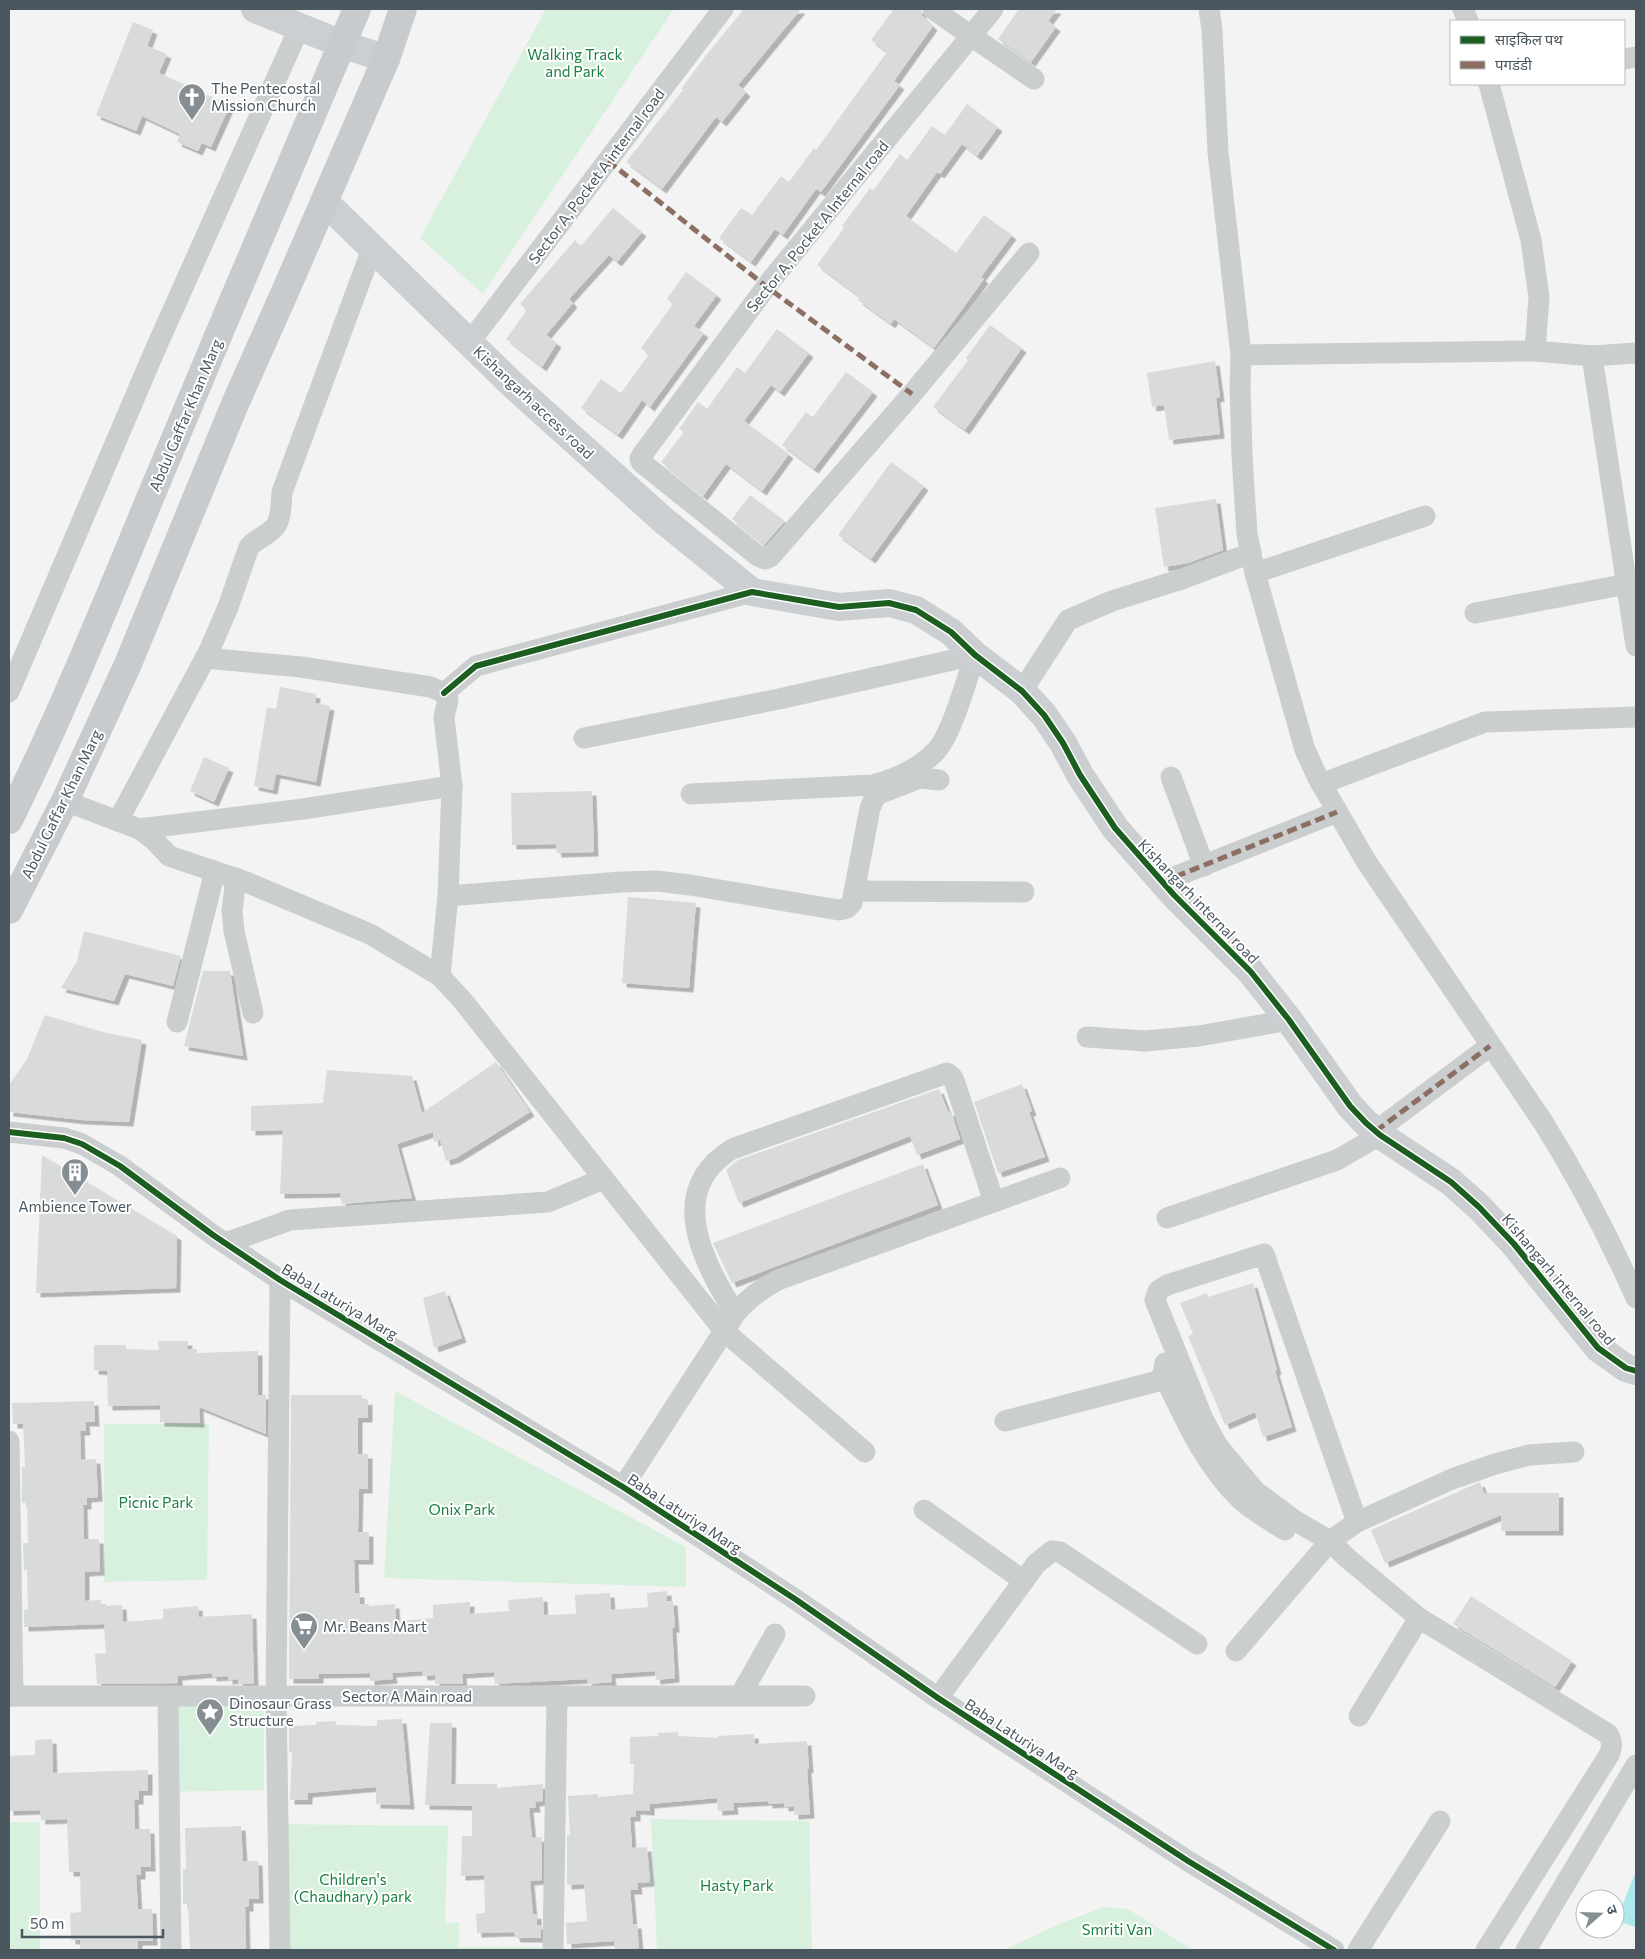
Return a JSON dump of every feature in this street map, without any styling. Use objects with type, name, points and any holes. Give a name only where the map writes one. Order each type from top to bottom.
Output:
[{"type":"main road","name":"Abdul Gaffar Khan Marg","points":[[9,820],[28,782],[115,585],[357,9]]},
{"type":"main road","points":[[386,59],[403,9]]},
{"type":"main road","name":"Abdul Gaffar Khan Marg","points":[[9,910],[65,801],[128,664],[235,404],[386,59]]},
{"type":"street","points":[[255,9],[342,44],[386,59]]},
{"type":"street","name":"Sector A, Pocket A internal road","points":[[469,343],[723,9]]},
{"type":"street","points":[[932,9],[1034,79]]},
{"type":"street","name":"Sector A, Pocket A Internal road","points":[[993,9],[772,279],[640,459],[644,466],[758,556],[765,559],[772,555],[912,394],[1029,253]]},
{"type":"street","points":[[1209,9],[1212,30],[1218,152],[1241,355],[1240,386],[1247,534],[1255,573],[1305,750],[1366,861],[1543,1122],[1608,1237],[1636,1298]]},
{"type":"street","points":[[9,692],[155,350],[300,26]]},
{"type":"street","points":[[1490,85],[1531,240],[1539,297],[1535,351]]},
{"type":"street","name":"Kishangarh access road","points":[[325,202],[469,343],[663,520],[752,592]]},
{"type":"street","points":[[118,821],[205,658],[228,607],[249,547],[275,527],[282,492],[372,249]]},
{"type":"street","points":[[1241,355],[1535,351],[1592,356],[1636,353]]},
{"type":"street","points":[[1592,356],[1636,646]]},
{"type":"street","points":[[1255,573],[1425,516]]},
{"type":"street","points":[[1022,691],[1068,620],[1112,601],[1182,579],[1251,553]]},
{"type":"street","points":[[1475,613],[1627,584]]},
{"type":"street","points":[[444,693],[476,666],[752,592]]},
{"type":"street","name":"Kishangarh internal road","points":[[752,592],[839,607],[889,602],[916,610],[935,620],[951,632],[975,655],[1022,691],[1044,715],[1063,743],[1080,775],[1133,850],[1250,972],[1289,1020],[1350,1106],[1378,1133],[1451,1182],[1479,1207],[1514,1244],[1598,1348],[1631,1369]]},
{"type":"street","points":[[584,738],[779,699],[975,655]]},
{"type":"street","points":[[691,794],[873,785],[895,779],[937,750],[947,735],[975,655]]},
{"type":"street","points":[[205,658],[301,667],[432,687],[444,693],[448,700],[444,717],[452,786],[448,896],[440,976]]},
{"type":"street","points":[[1322,784],[1485,722],[1636,717]]},
{"type":"street","points":[[1171,777],[1204,866]]},
{"type":"street","points":[[448,896],[621,882],[657,881],[839,910],[847,908],[852,903],[870,808],[876,795],[920,778],[939,780]]},
{"type":"street","points":[[139,829],[294,810],[452,786]]},
{"type":"street","points":[[65,801],[139,829],[153,839],[169,856],[236,878],[370,934],[440,976],[463,1001],[603,1179],[730,1323],[865,1452]]},
{"type":"street","points":[[1162,882],[1338,812]]},
{"type":"street","points":[[178,1022],[215,871]]},
{"type":"street","points":[[236,878],[232,911],[234,931],[253,1013]]},
{"type":"street","points":[[854,891],[1024,892]]},
{"type":"street","points":[[1086,1036],[1146,1041],[1199,1036],[1289,1020]]},
{"type":"street","points":[[1167,1218],[1337,1160],[1378,1133],[1490,1046]]},
{"type":"street","points":[[730,1323],[705,1261],[694,1224],[695,1204],[701,1185],[719,1158],[732,1150],[947,1073],[955,1083],[994,1202]]},
{"type":"street","name":"Baba Laturiya Marg","points":[[9,1132],[64,1138],[82,1144],[120,1166],[280,1280],[623,1487],[795,1599],[938,1698],[1188,1861],[1334,1950]]},
{"type":"street","points":[[623,1487],[744,1302],[758,1291],[778,1280],[1060,1178]]},
{"type":"street","points":[[226,1243],[290,1220],[548,1202],[603,1179]]},
{"type":"street","points":[[1326,1546],[1255,1491],[1217,1445],[1203,1419],[1155,1300],[1158,1291],[1167,1285],[1264,1254],[1357,1522]]},
{"type":"street","points":[[280,1280],[276,1696],[280,1950]]},
{"type":"street","points":[[1005,1421],[1158,1381],[1166,1366],[1164,1354],[1146,1308]]},
{"type":"street","points":[[1163,1374],[1197,1444],[1216,1471],[1241,1500],[1273,1522],[1346,1557],[1419,1618],[1608,1734],[1612,1740],[1609,1755],[1486,1950]]},
{"type":"street","points":[[9,1441],[11,1696]]},
{"type":"street","points":[[1236,1651],[1326,1546],[1357,1522],[1452,1479],[1495,1464],[1529,1455],[1574,1452]]},
{"type":"street","points":[[924,1510],[1024,1581]]},
{"type":"street","points":[[938,1698],[1024,1581],[1044,1556],[1052,1551],[1060,1552],[1197,1644]]},
{"type":"street","points":[[1359,1716],[1419,1618]]},
{"type":"street","points":[[740,1696],[775,1634]]},
{"type":"street","name":"Sector A Main road","points":[[11,1696],[805,1696]]},
{"type":"street","points":[[168,1696],[171,1950]]},
{"type":"street","points":[[552,1950],[557,1696]]},
{"type":"street","points":[[1526,1950],[1636,1765]]},
{"type":"street","points":[[1358,1950],[1440,1821]]},
{"type":"green space","name":"Walking Track and Park","points":[[546,9],[674,9],[483,294],[420,238]]},
{"type":"green space","name":"Onix Park","points":[[395,1391],[686,1547],[686,1587],[384,1578]]},
{"type":"green space","name":"Picnic Park","points":[[104,1424],[209,1424],[207,1580],[104,1582]]},
{"type":"green space","points":[[264,1701],[264,1790],[161,1792],[159,1702]]},
{"type":"green space","name":"Hasty Park","points":[[651,1819],[809,1821],[812,1950],[657,1950]]},
{"type":"green space","points":[[9,1822],[40,1822],[40,1950],[9,1950]]},
{"type":"green space","name":"Children's (Chaudhary) park","points":[[272,1824],[448,1826],[445,1923],[459,1922],[459,1947],[542,1947],[542,1950],[272,1950]]},
{"type":"green space","name":"Smriti Van","points":[[1104,1907],[1128,1909],[1193,1950],[1004,1950],[1061,1923]]},
{"type":"water","points":[[1636,1871],[1636,1927],[1625,1924],[1625,1898]]},
{"type":"building","points":[[744,9],[801,9],[738,85],[746,92],[722,122],[716,117],[662,189],[626,162],[683,90],[681,89],[707,54]]},
{"type":"building","points":[[894,9],[921,9],[922,15],[933,26],[894,81],[900,85],[821,192],[816,189],[783,235],[775,229],[751,262],[719,238],[741,208],[752,215],[781,176],[789,182],[814,148],[816,150],[887,52],[871,40]]},
{"type":"building","points":[[1019,9],[1057,9],[1048,21],[1056,27],[1031,62],[998,39]]},
{"type":"building","points":[[133,22],[153,30],[147,46],[167,54],[159,73],[230,105],[211,147],[202,143],[198,151],[177,142],[180,134],[142,116],[136,131],[96,115]]},
{"type":"building","points":[[967,104],[998,127],[977,156],[962,144],[940,174],[937,172],[906,216],[956,253],[984,215],[1012,235],[981,277],[984,279],[934,348],[894,319],[891,324],[858,300],[860,297],[817,265],[844,228],[842,226],[870,188],[873,191],[900,154],[907,160],[932,126],[945,135]]},
{"type":"building","points":[[613,208],[642,232],[617,262],[609,255],[569,299],[573,303],[546,335],[557,343],[542,367],[506,339],[527,310],[520,304],[575,240],[581,246]]},
{"type":"building","points":[[686,272],[717,295],[694,326],[704,333],[650,407],[642,400],[618,435],[581,408],[601,379],[621,393],[649,354],[641,348],[673,304],[667,299]]},
{"type":"building","points":[[990,325],[1022,348],[965,430],[933,407],[968,360],[966,358]]},
{"type":"building","points":[[777,329],[809,353],[780,392],[771,385],[744,421],[789,454],[762,491],[726,464],[703,496],[661,462],[684,432],[679,429],[698,402],[707,409],[737,367],[745,373]]},
{"type":"building","points":[[1215,361],[1220,397],[1216,398],[1220,434],[1169,440],[1164,405],[1152,407],[1147,373]]},
{"type":"building","points":[[846,372],[873,392],[814,469],[782,445],[806,412],[813,417]]},
{"type":"building","points":[[891,462],[924,486],[871,559],[838,535]]},
{"type":"building","points":[[750,495],[785,521],[764,545],[732,519]]},
{"type":"building","points":[[1216,499],[1223,550],[1188,563],[1164,567],[1155,508]]},
{"type":"building","points":[[280,687],[316,694],[315,703],[330,706],[316,782],[276,774],[273,790],[254,786],[267,707],[276,709]]},
{"type":"building","points":[[204,757],[229,768],[214,802],[190,791]]},
{"type":"building","points":[[592,791],[594,852],[557,853],[556,844],[512,845],[511,793]]},
{"type":"building","points":[[628,897],[696,903],[689,988],[622,983]]},
{"type":"building","points":[[84,931],[181,956],[173,986],[125,974],[114,1001],[61,988],[77,961]]},
{"type":"building","points":[[203,971],[230,971],[243,1056],[184,1046]]},
{"type":"building","points":[[45,1015],[103,1032],[142,1040],[129,1122],[82,1120],[9,1112],[9,1085],[27,1059]]},
{"type":"building","points":[[496,1062],[530,1112],[456,1158],[446,1161],[440,1140],[434,1142],[433,1132],[397,1144],[412,1198],[342,1204],[340,1193],[280,1194],[283,1130],[251,1131],[251,1106],[323,1103],[327,1070],[412,1076],[422,1113]]},
{"type":"building","points":[[1022,1084],[1032,1111],[1029,1112],[1045,1157],[998,1173],[974,1102]]},
{"type":"building","points":[[939,1089],[948,1112],[951,1111],[960,1139],[917,1155],[910,1136],[739,1203],[726,1170],[738,1160]]},
{"type":"building","name":"Ambience Tower","points":[[42,1155],[177,1236],[176,1288],[36,1293]]},
{"type":"building","points":[[923,1164],[938,1205],[732,1283],[713,1243]]},
{"type":"building","points":[[1253,1283],[1277,1370],[1275,1371],[1292,1427],[1263,1437],[1255,1412],[1225,1425],[1188,1336],[1193,1334],[1180,1303],[1207,1293],[1208,1297]]},
{"type":"building","points":[[445,1291],[462,1338],[434,1348],[423,1298]]},
{"type":"building","points":[[158,1341],[188,1341],[187,1349],[197,1349],[197,1353],[258,1351],[258,1395],[266,1395],[266,1434],[199,1407],[200,1423],[160,1422],[160,1405],[108,1406],[107,1371],[94,1370],[94,1345],[126,1345],[126,1349],[159,1350]]},
{"type":"building","points":[[291,1395],[362,1395],[362,1401],[368,1400],[368,1418],[358,1418],[358,1454],[368,1454],[368,1489],[359,1489],[358,1532],[369,1532],[369,1560],[354,1560],[355,1593],[360,1593],[360,1604],[369,1604],[369,1606],[395,1604],[396,1621],[433,1618],[433,1605],[470,1602],[470,1614],[509,1611],[508,1600],[543,1597],[544,1615],[576,1614],[575,1595],[610,1593],[611,1610],[648,1607],[647,1593],[667,1591],[667,1601],[673,1601],[675,1628],[672,1628],[675,1678],[656,1680],[655,1671],[611,1674],[612,1682],[588,1684],[587,1679],[495,1684],[494,1672],[462,1674],[463,1684],[435,1684],[435,1675],[423,1676],[422,1671],[392,1673],[393,1679],[370,1681],[370,1673],[319,1674],[319,1679],[289,1679]]},
{"type":"building","points":[[94,1401],[95,1422],[85,1422],[86,1431],[80,1431],[81,1460],[96,1459],[98,1497],[87,1498],[87,1505],[83,1505],[84,1539],[99,1539],[100,1571],[85,1572],[85,1601],[101,1600],[101,1606],[122,1605],[123,1622],[163,1619],[163,1609],[198,1606],[199,1617],[252,1614],[254,1684],[239,1684],[238,1679],[228,1680],[228,1676],[212,1677],[212,1673],[178,1676],[178,1683],[97,1684],[95,1654],[106,1653],[104,1624],[24,1627],[24,1610],[28,1610],[27,1570],[24,1570],[23,1543],[28,1543],[27,1503],[22,1503],[22,1467],[25,1467],[23,1424],[13,1424],[12,1403]]},
{"type":"building","points":[[1480,1482],[1484,1493],[1559,1493],[1559,1531],[1501,1531],[1501,1515],[1385,1563],[1371,1530]]},
{"type":"building","points":[[1471,1596],[1572,1661],[1555,1687],[1453,1624]]},
{"type":"building","points":[[402,1719],[410,1805],[376,1804],[376,1787],[308,1793],[308,1800],[290,1800],[292,1752],[289,1752],[289,1726],[316,1725],[316,1722],[336,1721],[336,1725],[377,1726],[377,1720]]},
{"type":"building","points":[[430,1723],[452,1723],[451,1784],[497,1784],[497,1788],[543,1784],[543,1801],[535,1802],[536,1808],[529,1808],[532,1838],[542,1837],[542,1880],[530,1881],[533,1915],[537,1914],[537,1925],[541,1925],[541,1938],[516,1938],[514,1932],[477,1933],[476,1914],[485,1913],[484,1875],[461,1876],[462,1836],[472,1836],[472,1806],[425,1805]]},
{"type":"building","points":[[678,1732],[678,1736],[718,1738],[718,1736],[754,1734],[755,1744],[807,1741],[810,1814],[794,1815],[794,1806],[784,1807],[784,1803],[768,1804],[768,1801],[733,1803],[734,1810],[718,1811],[717,1798],[650,1804],[650,1811],[636,1810],[636,1817],[630,1817],[632,1848],[647,1847],[650,1882],[637,1883],[638,1890],[630,1890],[633,1924],[637,1924],[639,1948],[615,1950],[614,1941],[567,1944],[566,1923],[587,1921],[584,1884],[567,1885],[567,1835],[570,1835],[568,1796],[598,1794],[598,1797],[633,1794],[634,1764],[630,1764],[630,1737],[658,1736],[658,1733]]},
{"type":"building","points":[[52,1739],[53,1773],[148,1770],[148,1791],[139,1791],[139,1800],[134,1800],[135,1829],[150,1829],[151,1867],[141,1867],[141,1875],[136,1875],[138,1909],[152,1909],[153,1941],[138,1941],[138,1950],[80,1950],[80,1940],[71,1940],[70,1913],[81,1912],[80,1872],[69,1872],[67,1819],[41,1820],[40,1810],[9,1811],[9,1756],[35,1755],[35,1740]]},
{"type":"building","points":[[241,1826],[243,1861],[258,1861],[259,1899],[249,1899],[249,1907],[245,1907],[246,1950],[190,1950],[188,1904],[183,1904],[183,1869],[186,1869],[185,1828]]},
{"type":"marked path","points":[[608,161],[767,287],[912,394]]},
{"type":"marked path","points":[[1162,882],[1337,812]]},
{"type":"marked path","points":[[1376,1131],[1490,1046]]},
{"type":"cycle path","points":[[444,693],[476,666],[752,592],[839,607],[889,603],[916,610],[951,632],[975,655],[1022,691],[1044,715],[1115,828],[1174,895],[1251,972],[1289,1020],[1350,1106],[1366,1123],[1380,1135],[1451,1182],[1479,1207],[1514,1244],[1598,1348],[1626,1368],[1636,1371]]},
{"type":"cycle path","points":[[9,1132],[64,1138],[82,1144],[120,1166],[213,1235],[280,1280],[623,1487],[795,1599],[938,1698],[1188,1861],[1334,1950]]},
{"type":"place","name":"The Pentecostal Mission Church","points":[[192,121]]},
{"type":"place","name":"Ambience Tower","points":[[75,1196]]},
{"type":"place","name":"Mr. Beans Mart","points":[[304,1650]]},
{"type":"place","name":"Dinosaur Grass Structure","points":[[210,1736]]}]
